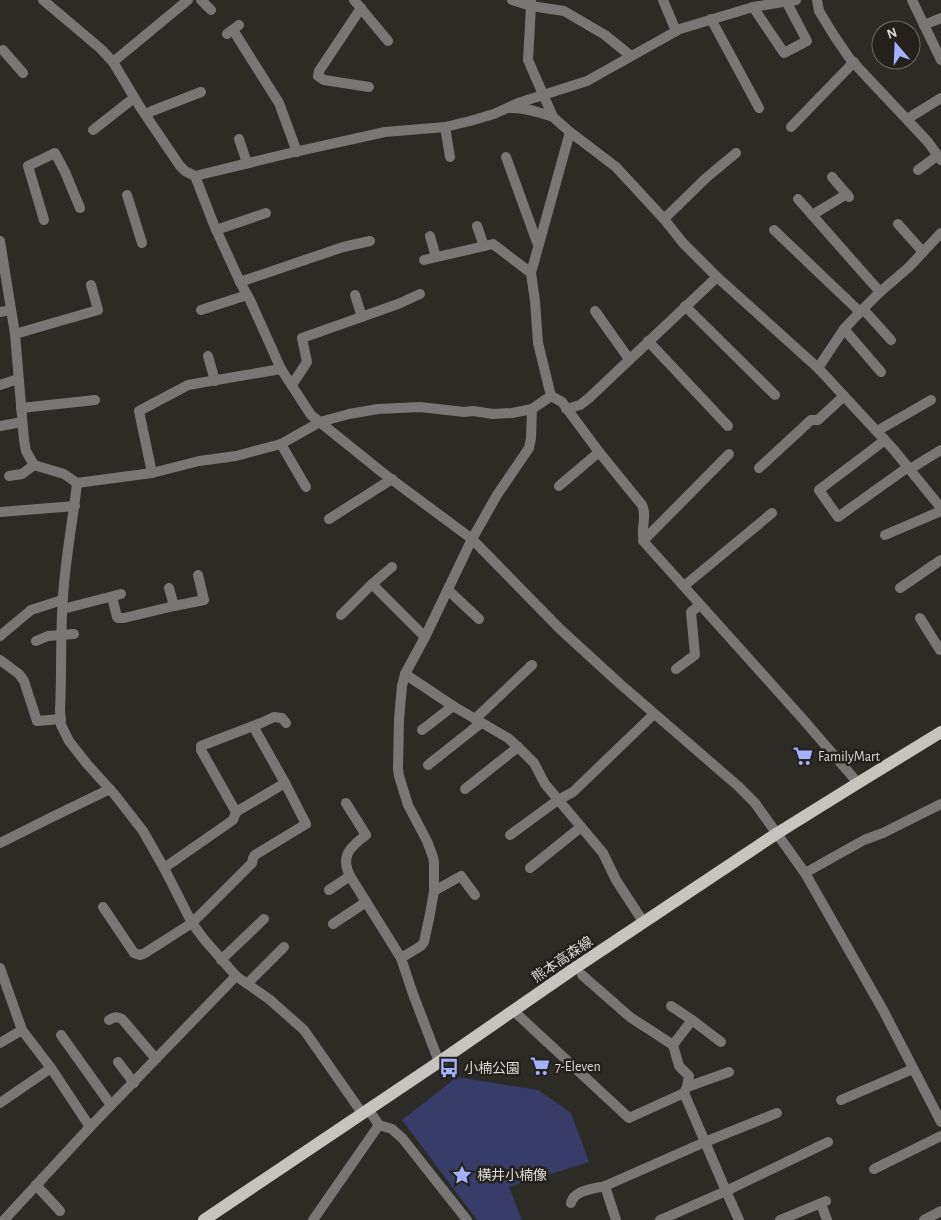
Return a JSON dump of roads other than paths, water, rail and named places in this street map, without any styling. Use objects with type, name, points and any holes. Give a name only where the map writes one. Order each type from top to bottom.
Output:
[{"type":"main road","name":"熊本高森線","points":[[204,1220],[776,834],[941,732]]},
{"type":"street","points":[[202,0],[211,10]]},
{"type":"street","points":[[354,0],[388,42]]},
{"type":"street","points":[[512,0],[564,11],[605,35],[631,56]]},
{"type":"street","points":[[663,0],[676,31]]},
{"type":"street","points":[[817,0],[819,11],[854,62],[928,142],[939,158],[918,170]]},
{"type":"street","points":[[912,0],[941,60]]},
{"type":"street","points":[[45,1],[101,49],[113,62],[134,98],[180,166],[195,176],[385,132],[445,127],[486,116],[587,81],[676,31],[753,7],[791,1],[807,41],[784,53],[753,7]]},
{"type":"street","points":[[113,62],[183,2]]},
{"type":"street","points":[[531,3],[528,60],[553,117]]},
{"type":"street","points":[[361,8],[318,71],[318,76],[324,80],[369,87]]},
{"type":"street","points":[[924,25],[941,18]]},
{"type":"street","points":[[711,19],[759,108]]},
{"type":"street","points":[[233,30],[279,103],[297,152]]},
{"type":"street","points":[[2,50],[23,73]]},
{"type":"street","points":[[791,127],[854,62]]},
{"type":"street","points":[[146,115],[200,92]]},
{"type":"street","points":[[93,130],[134,98]]},
{"type":"street","points":[[907,119],[941,98]]},
{"type":"street","points":[[507,108],[518,108],[553,117],[616,167],[664,219],[683,243],[717,277],[818,368],[885,440],[940,506],[885,535]]},
{"type":"street","points":[[445,127],[450,156]]},
{"type":"street","points":[[570,132],[531,273],[538,343],[551,396],[562,402],[644,508],[643,541],[858,782]]},
{"type":"street","points":[[239,139],[247,163]]},
{"type":"street","points":[[44,220],[28,166],[55,153],[80,208]]},
{"type":"street","points":[[664,219],[706,178],[736,153]]},
{"type":"street","points":[[506,158],[538,245]]},
{"type":"street","points":[[195,176],[216,230],[281,368],[311,415],[472,539],[560,629],[618,683],[738,786],[755,803],[806,873],[941,1121]]},
{"type":"street","points":[[812,215],[848,196],[832,177]]},
{"type":"street","points":[[127,195],[142,243]]},
{"type":"street","points":[[798,198],[880,292]]},
{"type":"street","points":[[216,230],[266,213]]},
{"type":"street","points":[[898,224],[923,252]]},
{"type":"street","points":[[477,226],[484,246]]},
{"type":"street","points":[[775,229],[891,340]]},
{"type":"street","points":[[818,368],[844,329],[861,310],[909,267],[941,234]]},
{"type":"street","points":[[430,236],[436,257]]},
{"type":"street","points":[[0,241],[15,334],[26,451],[34,465],[64,474],[77,483],[152,473],[199,461],[236,456],[281,444],[320,422],[349,414],[378,409],[420,407],[464,412],[512,414],[532,409],[551,396]]},
{"type":"street","points":[[240,282],[343,247],[370,241]]},
{"type":"street","points":[[424,260],[494,244],[531,273]]},
{"type":"street","points":[[566,409],[580,405],[589,398],[717,277]]},
{"type":"street","points":[[15,334],[98,310],[91,285]]},
{"type":"street","points":[[202,310],[247,294]]},
{"type":"street","points":[[292,385],[307,362],[302,338],[420,294]]},
{"type":"street","points":[[355,295],[362,317]]},
{"type":"street","points":[[685,306],[775,395]]},
{"type":"street","points":[[0,312],[11,310]]},
{"type":"street","points":[[595,311],[629,359]]},
{"type":"street","points":[[844,329],[881,372]]},
{"type":"street","points":[[648,341],[728,426]]},
{"type":"street","points":[[208,356],[216,381]]},
{"type":"street","points":[[152,473],[139,410],[188,386],[281,368]]},
{"type":"street","points":[[0,385],[18,379]]},
{"type":"street","points":[[759,468],[811,420],[818,420],[844,396]]},
{"type":"street","points":[[22,408],[95,400]]},
{"type":"street","points":[[877,431],[931,400]]},
{"type":"street","points":[[401,958],[421,946],[424,942],[434,892],[433,857],[408,805],[398,768],[400,700],[405,674],[472,539],[497,495],[529,448],[532,438],[532,409]]},
{"type":"street","points":[[0,426],[22,422]]},
{"type":"street","points":[[885,440],[819,490],[838,517],[909,468],[941,450]]},
{"type":"street","points":[[281,444],[306,487]]},
{"type":"street","points":[[560,486],[599,452]]},
{"type":"street","points":[[643,541],[729,454]]},
{"type":"street","points":[[9,476],[22,474],[34,465]]},
{"type":"street","points":[[328,518],[392,479]]},
{"type":"street","points":[[77,483],[65,564],[62,605],[61,719],[69,741],[78,754],[115,795],[142,831],[164,868],[192,923],[221,960],[236,976],[269,999],[304,1030],[365,1111],[379,1125],[392,1129],[404,1139],[467,1220]]},
{"type":"street","points":[[0,512],[75,506]]},
{"type":"street","points":[[684,586],[772,513]]},
{"type":"street","points":[[900,588],[941,560]]},
{"type":"street","points":[[341,615],[392,567]]},
{"type":"street","points":[[0,636],[31,610],[117,596],[116,614],[118,618],[124,618],[204,600],[198,575]]},
{"type":"street","points":[[372,584],[382,601],[425,637]]},
{"type":"street","points":[[169,588],[174,606]]},
{"type":"street","points":[[448,590],[479,619]]},
{"type":"street","points":[[676,668],[695,655],[691,612],[700,605]]},
{"type":"street","points":[[920,618],[938,652]]},
{"type":"street","points":[[36,641],[48,636],[74,634]]},
{"type":"street","points":[[0,660],[24,680],[37,721],[61,719]]},
{"type":"street","points":[[428,765],[478,721],[532,665]]},
{"type":"street","points":[[405,674],[453,706],[508,738],[534,763],[545,784],[603,853],[616,880],[644,923]]},
{"type":"street","points":[[422,730],[453,706]]},
{"type":"street","points":[[510,835],[558,800],[573,792],[654,714]]},
{"type":"street","points":[[236,812],[200,747],[274,717],[282,718],[286,724]]},
{"type":"street","points":[[103,907],[134,953],[142,954],[155,948],[192,923],[252,863],[255,855],[306,824],[253,726]]},
{"type":"street","points":[[465,789],[518,747]]},
{"type":"street","points":[[164,868],[233,820],[236,812],[285,784]]},
{"type":"street","points":[[0,843],[110,789]]},
{"type":"street","points":[[346,803],[366,835],[352,846],[347,855],[346,867],[401,958],[439,1062]]},
{"type":"street","points":[[806,873],[864,840],[883,833],[941,804]]},
{"type":"street","points":[[530,868],[581,827]]},
{"type":"street","points":[[329,890],[350,876]]},
{"type":"street","points":[[434,892],[460,876],[475,895]]},
{"type":"street","points":[[333,924],[366,902]]},
{"type":"street","points":[[221,960],[264,919]]},
{"type":"street","points":[[247,984],[284,947]]},
{"type":"street","points":[[0,968],[22,1030],[51,1068],[90,1127]]},
{"type":"street","points":[[582,975],[630,1017],[673,1045],[679,1066],[689,1076],[685,1090],[739,1220]]},
{"type":"street","points":[[4,1220],[90,1127],[236,976]]},
{"type":"street","points":[[671,1006],[721,1042]]},
{"type":"street","points":[[518,1015],[629,1118],[685,1090],[729,1072]]},
{"type":"street","points":[[109,1020],[114,1017],[122,1019],[156,1059]]},
{"type":"street","points":[[673,1045],[692,1020]]},
{"type":"street","points":[[0,1043],[22,1030]]},
{"type":"street","points":[[61,1035],[111,1105]]},
{"type":"street","points":[[118,1062],[134,1083]]},
{"type":"street","points":[[0,1103],[51,1068]]},
{"type":"street","points":[[842,1100],[913,1069]]},
{"type":"street","points":[[571,1203],[572,1197],[577,1193],[605,1186],[777,1113]]},
{"type":"street","points":[[313,1220],[379,1125]]},
{"type":"street","points":[[874,1169],[941,1136]]},
{"type":"street","points":[[660,1220],[828,1142]]},
{"type":"street","points":[[36,1185],[60,1211]]},
{"type":"street","points":[[605,1186],[616,1220]]},
{"type":"street","points":[[780,1220],[823,1202],[827,1220]]},
{"type":"street","points":[[924,1220],[941,1211]]},
{"type":"place","name":"FamilyMart","points":[[803,756]]},
{"type":"place","name":"7-Eleven","points":[[540,1066]]},
{"type":"place","name":"小楠公園","points":[[449,1068]]},
{"type":"place","name":"横井小楠像","points":[[462,1175]]}]
